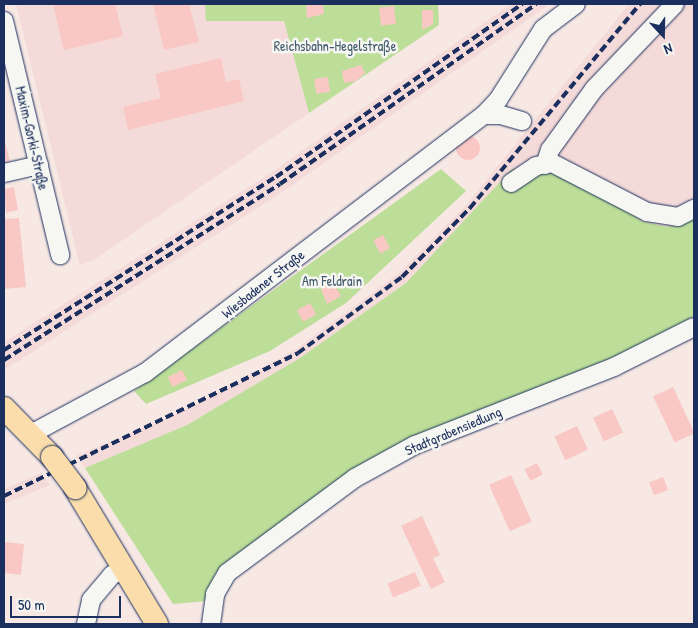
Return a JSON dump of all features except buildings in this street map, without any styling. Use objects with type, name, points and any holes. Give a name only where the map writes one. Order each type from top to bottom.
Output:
[{"type":"main road","points":[[4,408],[52,457],[75,488],[157,624]]},
{"type":"street","name":"Wiesbadener Straße","points":[[31,434],[145,373],[484,115],[498,100],[543,29],[576,4]]},
{"type":"street","points":[[545,165],[550,150],[594,89],[675,4]]},
{"type":"street","name":"Maxim-Gorki-Straße","points":[[4,21],[60,255]]},
{"type":"street","points":[[484,115],[501,115],[522,121]]},
{"type":"street","points":[[510,183],[552,163],[662,216],[678,217],[694,209]]},
{"type":"street","points":[[4,173],[39,165]]},
{"type":"street","name":"Stadtgrabensiedlung","points":[[211,624],[215,594],[227,573],[356,478],[415,445],[614,367],[694,327]]},
{"type":"street","points":[[86,624],[91,600],[112,575],[124,569]]},
{"type":"shaded area","points":[[16,4],[205,4],[207,21],[284,21],[309,113],[92,261],[80,265]]},
{"type":"shaded area","points":[[511,4],[550,4],[284,191],[4,370],[4,342],[272,172]]},
{"type":"shaded area","points":[[629,4],[694,4],[694,218],[668,227],[644,222],[617,207],[491,194],[406,283],[300,358],[187,425],[85,468],[76,456],[181,412],[295,350],[399,273],[466,205]]},
{"type":"shaded area","points":[[41,473],[50,485],[4,504],[4,489]]},
{"type":"green space","name":"Reichsbahn-Hegelstraße","points":[[205,4],[438,4],[439,25],[309,113],[284,21],[206,21]]},
{"type":"green space","name":"Am Feldrain","points":[[441,169],[466,191],[346,303],[270,351],[146,404],[134,391]]},
{"type":"green space","points":[[512,169],[554,169],[644,222],[668,227],[694,218],[694,317],[616,356],[413,439],[233,557],[215,574],[208,601],[173,604],[85,468],[187,425],[300,358],[406,283]]},
{"type":"railway","points":[[4,350],[276,177],[522,4]]},
{"type":"railway","points":[[4,360],[280,184],[536,4]]},
{"type":"railway","points":[[4,496],[298,353],[402,277],[470,208],[640,4]]}]
